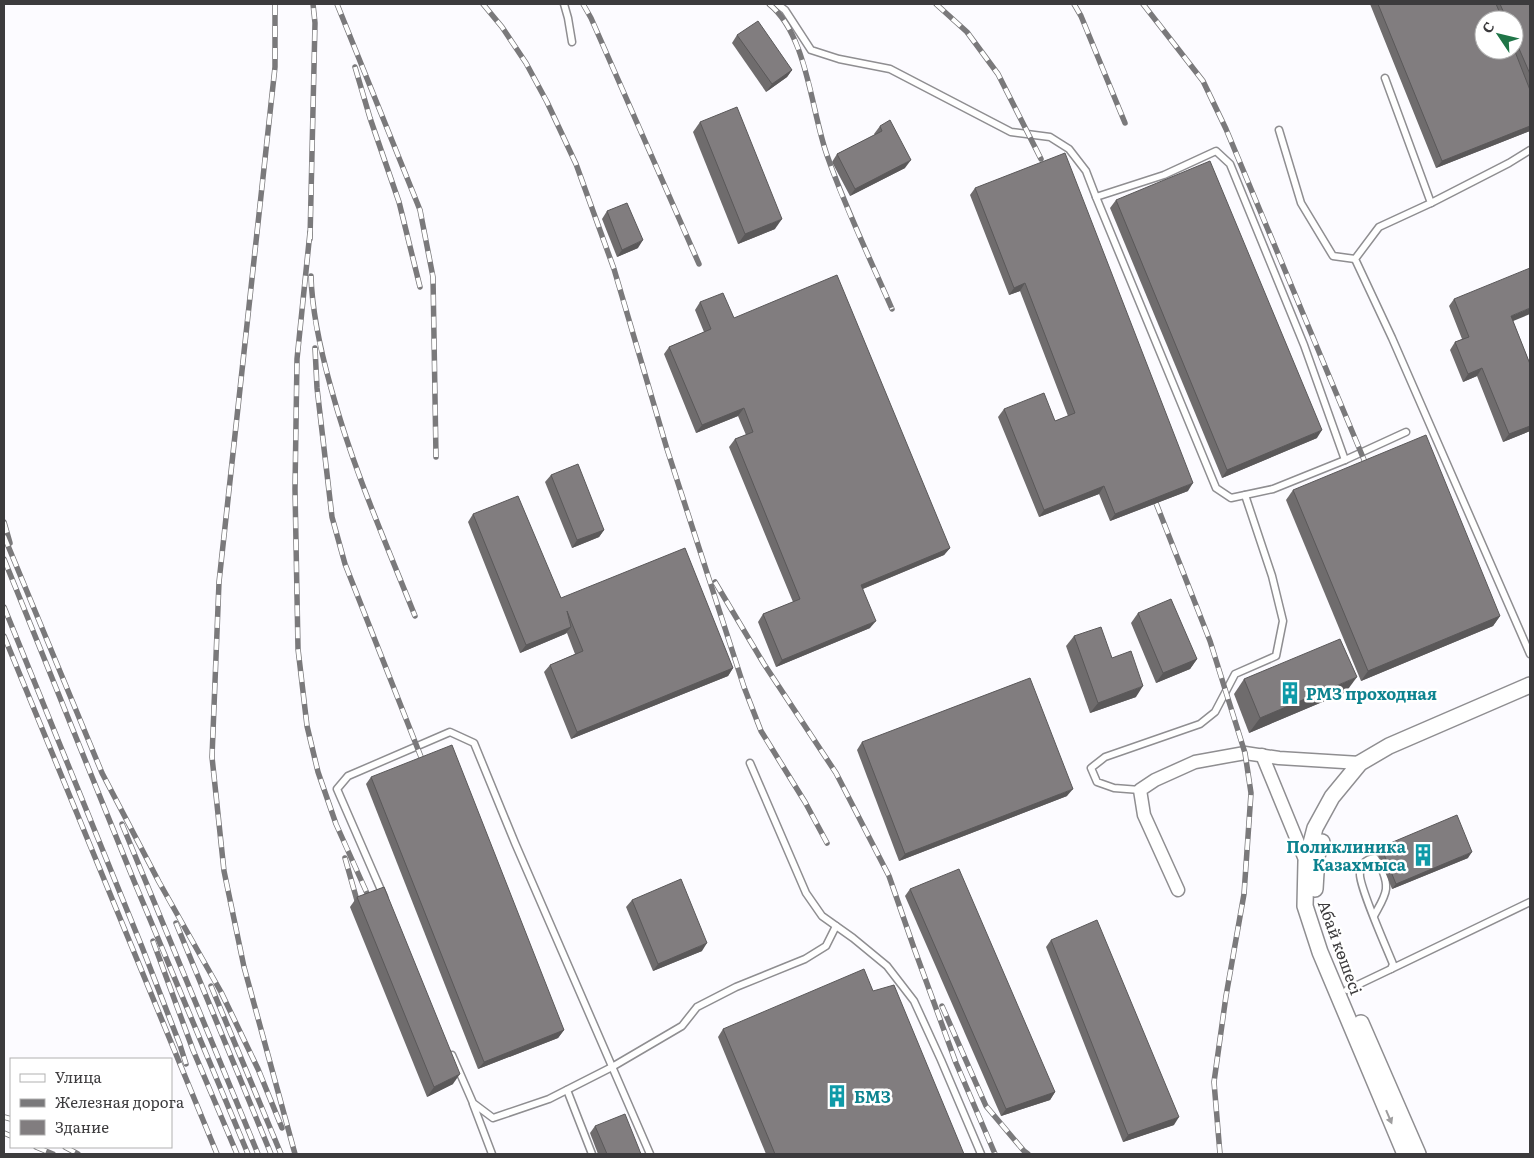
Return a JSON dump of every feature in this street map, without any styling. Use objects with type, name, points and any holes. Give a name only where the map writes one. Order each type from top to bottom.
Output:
[{"type":"street","name":"Абай көшесі","points":[[1405,1154],[1320,952],[1304,906],[1306,862],[1315,828],[1332,796],[1360,763],[1389,746],[1530,685]]},
{"type":"street","name":"Абай көшесі","points":[[1418,1154],[1320,928],[1314,902],[1317,856],[1326,829],[1340,799],[1376,763],[1530,696]]},
{"type":"street","points":[[1178,890],[1144,815],[1140,790],[1155,780],[1195,762],[1245,754],[1360,763]]},
{"type":"street","points":[[1262,755],[1306,862]]},
{"type":"lane","points":[[564,4],[572,42]]},
{"type":"lane","points":[[777,4],[784,10],[811,50],[839,60],[890,69],[1011,132],[1050,137],[1069,149],[1086,171],[1216,488],[1231,498],[1273,489],[1345,460],[1406,432]]},
{"type":"lane","points":[[1385,78],[1431,203]]},
{"type":"lane","points":[[1279,130],[1301,203],[1333,256],[1355,259]]},
{"type":"lane","points":[[1355,259],[1379,226],[1431,203],[1509,163],[1530,150]]},
{"type":"lane","points":[[1096,197],[1164,175],[1216,151],[1230,164],[1304,345],[1345,460]]},
{"type":"lane","points":[[1355,259],[1392,338],[1530,654]]},
{"type":"lane","points":[[1140,790],[1114,788],[1097,782],[1091,768],[1105,757],[1200,724],[1215,712],[1235,674],[1276,656],[1283,621],[1272,576],[1245,495]]},
{"type":"lane","points":[[388,906],[337,789],[348,776],[450,732],[474,743],[515,843],[650,1154]]},
{"type":"lane","points":[[750,763],[806,893],[822,916],[887,966],[914,1001],[981,1154]]},
{"type":"lane","points":[[1374,916],[1386,891],[1380,864],[1375,858],[1368,859],[1362,865],[1361,883],[1374,916],[1393,964],[1391,969]]},
{"type":"lane","points":[[1347,990],[1530,902]]},
{"type":"lane","points":[[473,1103],[493,1118],[549,1099],[612,1067],[682,1026],[697,1007],[812,955],[826,946],[836,926]]},
{"type":"lane","points":[[450,1049],[492,1154]]},
{"type":"lane","points":[[567,1090],[592,1154]]},
{"type":"building","points":[[1378,4],[1496,4],[1499,10],[1474,10],[1474,60],[1518,60],[1530,90],[1530,126],[1442,161]]},
{"type":"building","points":[[1500,4],[1530,4],[1530,74],[1524,60],[1524,10],[1503,10]]},
{"type":"building","points":[[758,21],[792,70],[772,84],[737,35]]},
{"type":"building","points":[[737,107],[782,219],[745,234],[700,122]]},
{"type":"building","points":[[890,120],[911,160],[855,189],[837,154],[882,131],[880,126]]},
{"type":"building","points":[[1065,153],[1193,483],[1115,514],[1104,486],[1044,510],[1004,409],[1044,393],[1055,421],[1075,413],[1025,283],[1014,288],[975,188]]},
{"type":"building","points":[[1210,161],[1322,430],[1227,470],[1116,200]]},
{"type":"building","points":[[627,203],[643,240],[622,250],[607,211]]},
{"type":"building","points":[[1530,268],[1530,308],[1511,316],[1530,364],[1530,426],[1509,434],[1482,368],[1468,374],[1455,342],[1469,337],[1454,299]]},
{"type":"building","points":[[837,275],[950,548],[861,585],[876,621],[782,660],[763,614],[800,599],[735,439],[753,432],[744,408],[702,425],[669,347],[711,329],[700,302],[723,293],[734,318]]},
{"type":"building","points":[[1426,435],[1500,616],[1368,671],[1293,490]]},
{"type":"building","points":[[578,464],[604,530],[577,540],[551,475]]},
{"type":"building","points":[[518,496],[561,598],[685,548],[733,668],[577,732],[550,665],[583,651],[567,611],[571,627],[526,645],[473,514]]},
{"type":"building","points":[[1171,599],[1197,659],[1163,673],[1138,613]]},
{"type":"building","points":[[1101,627],[1112,658],[1131,651],[1143,686],[1098,703],[1074,636]]},
{"type":"building","name":"РМЗ проходная","points":[[1340,639],[1357,677],[1260,718],[1244,679]]},
{"type":"building","points":[[1030,678],[1073,789],[905,854],[862,742]]},
{"type":"building","points":[[452,745],[564,1030],[484,1062],[371,777]]},
{"type":"building","name":"Поликлиника Казахмыса","points":[[1457,815],[1472,852],[1396,884],[1381,847]]},
{"type":"building","points":[[959,869],[1055,1092],[1006,1109],[910,889]]},
{"type":"building","points":[[681,879],[707,943],[658,964],[632,900]]},
{"type":"building","points":[[384,887],[460,1074],[434,1087],[357,897]]},
{"type":"building","points":[[1097,920],[1179,1117],[1128,1135],[1051,940]]},
{"type":"building","name":"БМЗ","points":[[864,969],[873,991],[894,985],[964,1154],[775,1154],[723,1029]]},
{"type":"building","points":[[625,1114],[641,1154],[607,1154],[595,1126]]},
{"type":"railway","points":[[275,4],[275,67],[219,582],[212,757],[224,871],[244,967],[295,1154]]},
{"type":"railway","points":[[310,239],[315,23],[313,4]]},
{"type":"railway","points":[[337,4],[420,210],[433,277],[436,457]]},
{"type":"railway","points":[[483,4],[502,27],[526,63],[547,102],[576,164],[614,269],[667,449],[744,687],[761,731],[805,802],[827,843]]},
{"type":"railway","points":[[583,4],[591,18],[699,264]]},
{"type":"railway","points":[[769,4],[782,18],[800,54],[828,158],[850,215],[892,309]]},
{"type":"railway","points":[[936,4],[967,32],[998,74],[1041,159]]},
{"type":"railway","points":[[1074,4],[1081,16],[1125,123]]},
{"type":"railway","points":[[1143,4],[1203,81],[1226,129],[1367,467]]},
{"type":"railway","points":[[355,67],[370,118],[399,202],[420,287]]},
{"type":"railway","points":[[310,232],[297,359],[295,489],[298,649],[307,726],[318,772],[336,824],[370,900]]},
{"type":"railway","points":[[311,276],[318,333],[339,417],[370,503],[415,616]]},
{"type":"railway","points":[[315,348],[317,388],[332,517],[345,564],[423,762]]},
{"type":"railway","points":[[1156,503],[1210,641],[1245,753],[1251,793],[1244,894],[1226,996],[1214,1082],[1220,1154]]},
{"type":"railway","points":[[4,522],[10,543]]},
{"type":"railway","points":[[4,536],[102,773],[159,882],[221,992],[258,1069],[282,1128]]},
{"type":"railway","points":[[4,559],[134,881],[248,1154]]},
{"type":"railway","points":[[715,582],[764,664],[836,773],[889,876],[956,1063],[995,1154]]},
{"type":"railway","points":[[4,607],[142,947],[186,1064]]},
{"type":"railway","points":[[4,636],[217,1154]]},
{"type":"railway","points":[[122,824],[258,1154]]},
{"type":"railway","points":[[345,858],[358,904]]},
{"type":"railway","points":[[176,923],[271,1154]]},
{"type":"railway","points":[[153,941],[193,1050],[237,1154]]},
{"type":"railway","points":[[211,986],[281,1154]]},
{"type":"railway","points":[[942,1006],[986,1106],[1028,1154]]},
{"type":"railway","points":[[4,1117],[10,1119]]},
{"type":"railway","points":[[4,1133],[10,1136]]},
{"type":"railway","points":[[38,1148],[53,1154]]},
{"type":"railway","points":[[67,1148],[78,1154]]},
{"type":"place","name":"РМЗ проходная","points":[[1290,693]]},
{"type":"place","name":"Поликлиника Казахмыса","points":[[1423,855]]},
{"type":"place","name":"БМЗ","points":[[837,1096]]}]
